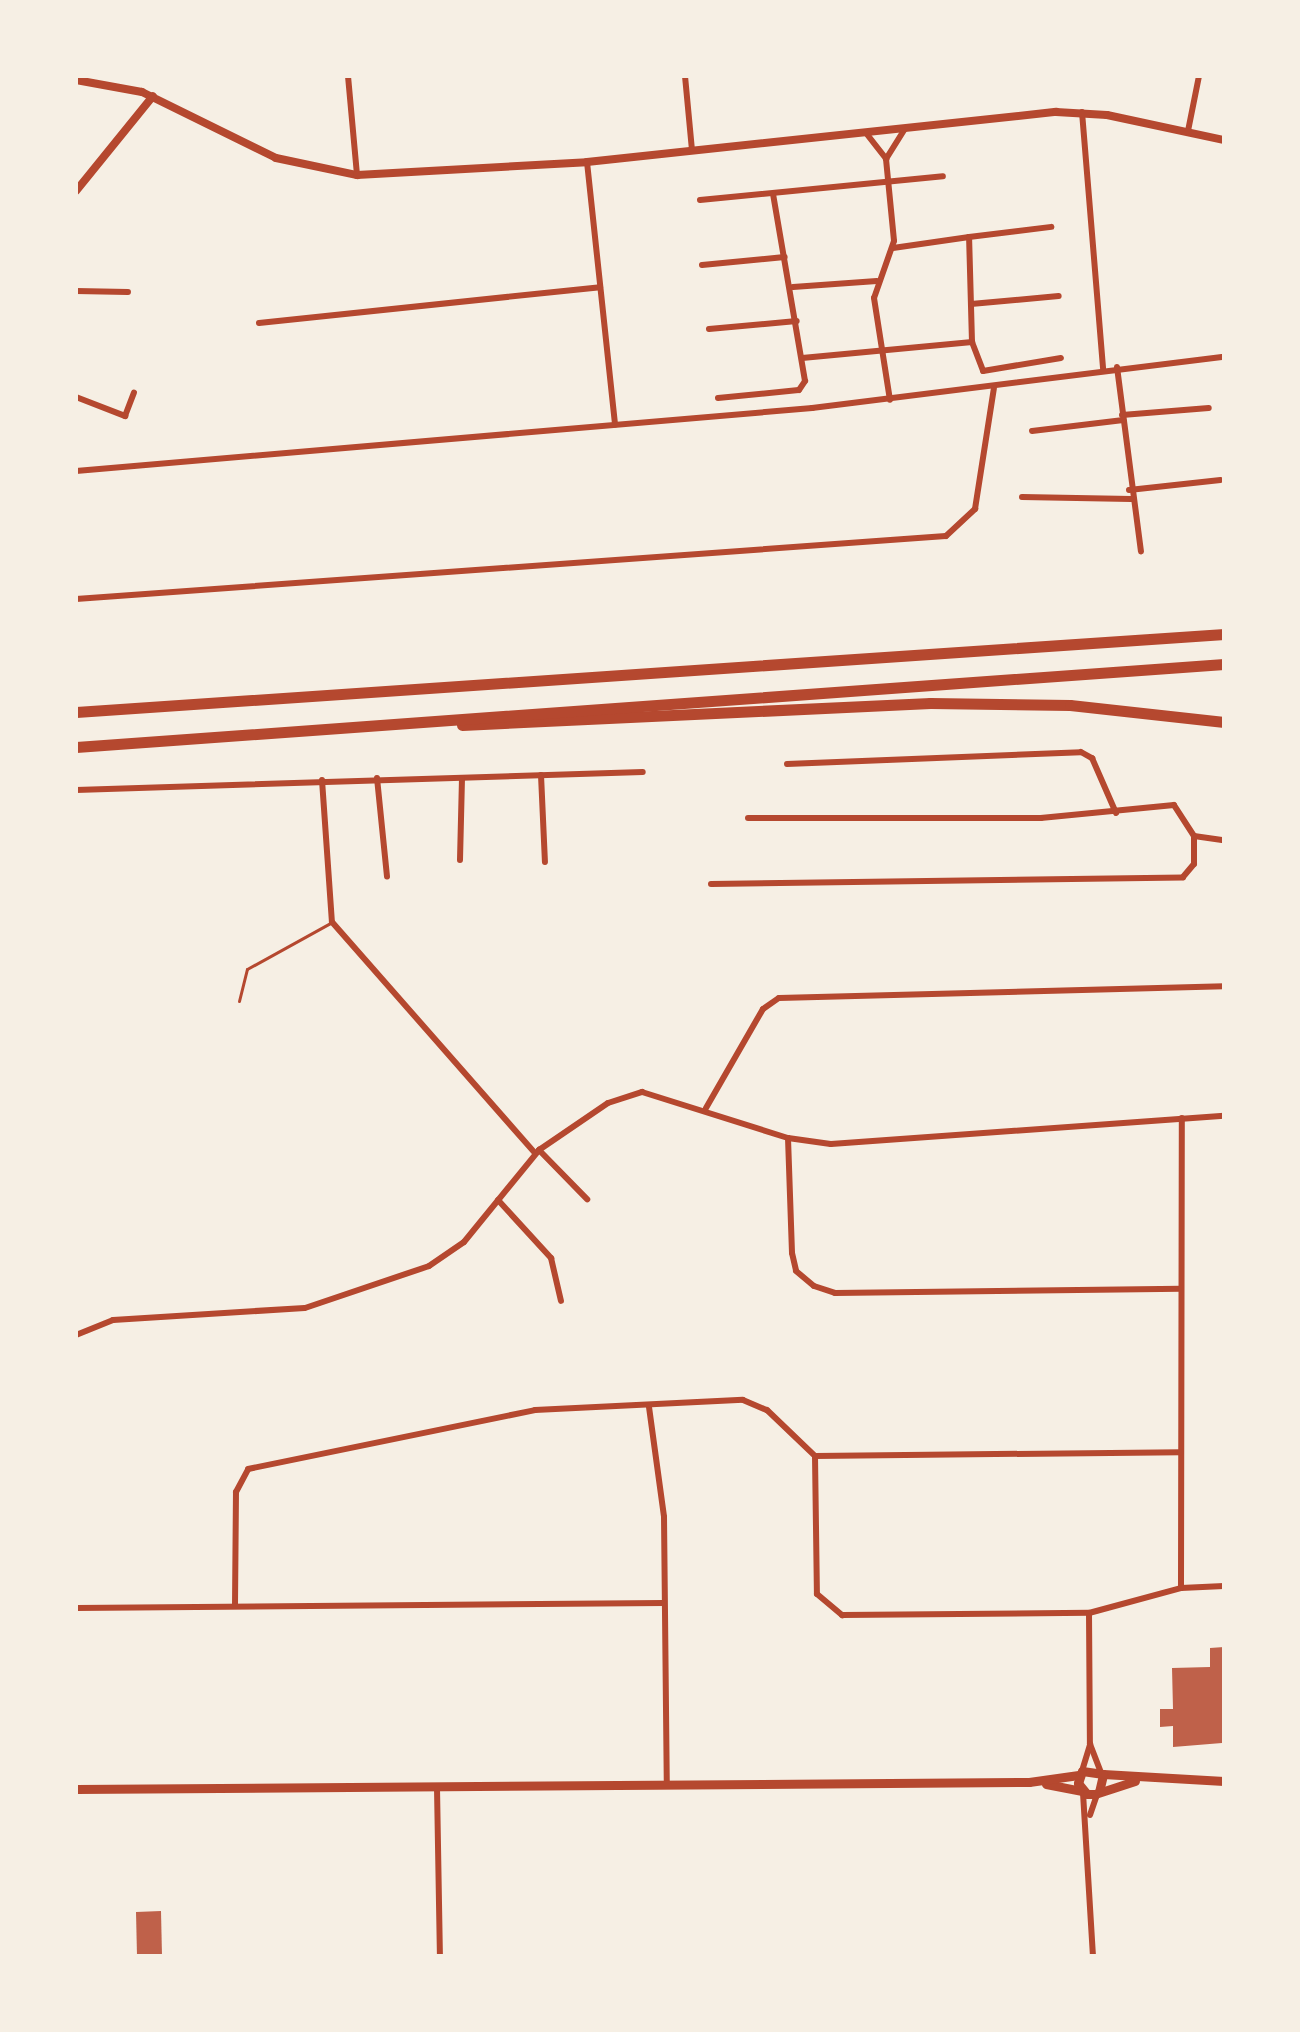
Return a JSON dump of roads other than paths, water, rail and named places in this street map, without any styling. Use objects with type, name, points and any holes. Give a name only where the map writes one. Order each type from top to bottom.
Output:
[{"type":"highway","points":[[76,712],[1224,634]]},
{"type":"highway","points":[[76,747],[1224,664]]},
{"type":"highway","points":[[363,727],[930,703],[1173,716],[1224,722]]},
{"type":"highway","points":[[1173,716],[1224,728]]},
{"type":"main road","points":[[1099,1792],[1101,1772]]},
{"type":"main road","points":[[76,1789],[95,1786],[437,1788],[1029,1782],[1101,1772],[1135,1781],[1224,1781]]},
{"type":"main road","points":[[1080,1773],[1083,1791]]},
{"type":"main road","points":[[1029,1782],[1099,1792],[1135,1781]]},
{"type":"main road","points":[[76,1782],[95,1786]]},
{"type":"street","points":[[348,76],[357,175]]},
{"type":"street","points":[[685,76],[692,150]]},
{"type":"street","points":[[1188,131],[1199,76]]},
{"type":"street","points":[[76,80],[153,96],[276,158],[357,175],[587,162],[1082,112],[1224,140]]},
{"type":"street","points":[[76,191],[153,96]]},
{"type":"street","points":[[1082,112],[1103,368]]},
{"type":"street","points":[[886,159],[905,129]]},
{"type":"street","points":[[866,133],[886,159],[893,248],[877,281],[882,350],[890,400]]},
{"type":"street","points":[[587,162],[615,425]]},
{"type":"street","points":[[700,200],[943,176]]},
{"type":"street","points":[[718,398],[799,390],[805,381],[793,287],[773,194]]},
{"type":"street","points":[[893,248],[1051,227]]},
{"type":"street","points":[[969,237],[972,342],[983,371],[1061,358]]},
{"type":"street","points":[[702,265],[785,257]]},
{"type":"street","points":[[793,287],[877,281]]},
{"type":"street","points":[[259,323],[600,287]]},
{"type":"street","points":[[76,291],[128,292]]},
{"type":"street","points":[[971,304],[1059,296]]},
{"type":"street","points":[[709,329],[797,321]]},
{"type":"street","points":[[802,358],[972,342]]},
{"type":"street","points":[[76,471],[890,400],[994,388],[1103,368],[1224,357]]},
{"type":"street","points":[[1117,367],[1129,490],[1141,551]]},
{"type":"street","points":[[76,599],[946,536],[975,509],[994,388]]},
{"type":"street","points":[[76,397],[125,416],[134,393]]},
{"type":"street","points":[[1032,431],[1209,408]]},
{"type":"street","points":[[1129,490],[1220,480]]},
{"type":"street","points":[[1022,497],[1131,499]]},
{"type":"street","points":[[787,764],[1081,752],[1092,758],[1116,813]]},
{"type":"street","points":[[76,790],[377,778],[643,772]]},
{"type":"street","points":[[541,775],[545,862]]},
{"type":"street","points":[[377,778],[387,876]]},
{"type":"street","points":[[460,860],[462,778]]},
{"type":"street","points":[[322,780],[332,922],[537,1152],[587,1199]]},
{"type":"street","points":[[711,884],[1183,877],[1193,870],[1194,836],[1174,805],[1116,813],[889,822],[748,818]]},
{"type":"street","points":[[1194,836],[1224,840]]},
{"type":"street","points":[[706,1108],[763,1009],[779,998],[1224,986]]},
{"type":"street","points":[[76,1335],[113,1320],[276,1311],[339,1300],[445,1258],[537,1152],[608,1103],[642,1092],[706,1108],[788,1138],[831,1144],[1224,1116]]},
{"type":"street","points":[[1181,1588],[1182,1118]]},
{"type":"street","points":[[788,1138],[792,1253],[796,1271],[814,1286],[835,1293],[1181,1289]]},
{"type":"street","points":[[498,1200],[551,1258],[561,1301]]},
{"type":"street","points":[[235,1605],[236,1492],[248,1469],[535,1410],[755,1403],[815,1456],[1181,1452]]},
{"type":"street","points":[[649,1407],[664,1517],[667,1785]]},
{"type":"street","points":[[815,1456],[817,1594],[832,1612],[1089,1613],[1181,1588],[1224,1586]]},
{"type":"street","points":[[76,1608],[664,1603]]},
{"type":"street","points":[[1080,1773],[1090,1744],[1089,1613]]},
{"type":"street","points":[[1090,1744],[1101,1772]]},
{"type":"street","points":[[437,1788],[440,1956]]},
{"type":"street","points":[[1083,1791],[1090,1815],[1093,1956]]},
{"type":"street","points":[[1090,1815],[1099,1792]]},
{"type":"lane","points":[[239,1001],[247,969],[332,922]]}]
